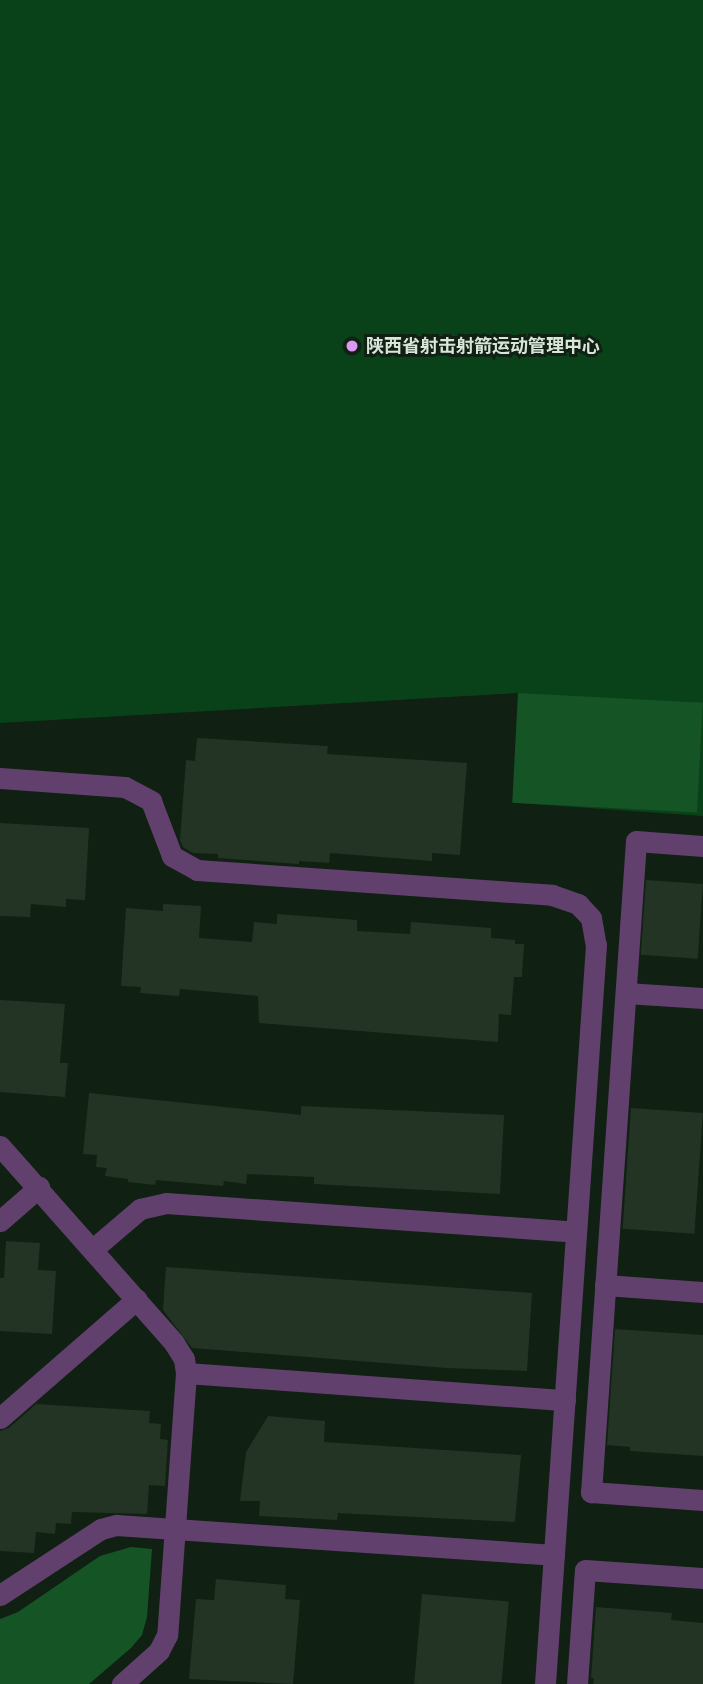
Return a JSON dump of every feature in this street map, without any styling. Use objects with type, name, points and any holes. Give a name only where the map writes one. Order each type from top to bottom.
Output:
[{"type":"street","points":[[0,778],[125,787],[151,801],[172,856],[197,870],[552,895],[578,904],[591,918],[597,936],[545,1684]]},
{"type":"street","points":[[703,846],[636,841],[591,1492],[703,1500]]},
{"type":"street","points":[[626,993],[703,998]]},
{"type":"street","points":[[0,1146],[39,1187],[180,1350],[186,1373],[167,1635],[159,1651],[122,1684]]},
{"type":"street","points":[[0,1221],[39,1187]]},
{"type":"street","points":[[93,1249],[139,1209],[166,1203],[576,1232]]},
{"type":"street","points":[[605,1285],[703,1292]]},
{"type":"street","points":[[0,1418],[137,1299]]},
{"type":"street","points":[[186,1373],[565,1400]]},
{"type":"street","points":[[0,1595],[101,1529],[117,1525],[554,1555]]},
{"type":"street","points":[[577,1684],[585,1570],[703,1578]]},
{"type":"green space","name":"陕西省射击射箭运动管理中心","points":[[0,0],[703,0],[703,816],[518,803],[518,693],[0,723]]},
{"type":"green space","points":[[518,693],[703,703],[697,813],[512,803]]},
{"type":"green space","points":[[131,1547],[152,1549],[147,1617],[142,1635],[131,1648],[89,1684],[0,1684],[0,1619],[18,1612],[100,1556]]},
{"type":"building","points":[[197,738],[328,746],[327,754],[467,763],[460,855],[432,853],[432,861],[330,853],[329,863],[299,861],[299,864],[218,858],[218,854],[193,853],[183,847],[180,840],[186,760],[195,761]]},
{"type":"building","points":[[0,823],[89,828],[85,900],[66,899],[66,907],[31,904],[30,917],[0,916]]},
{"type":"building","points":[[646,880],[703,884],[698,959],[641,955]]},
{"type":"building","points":[[163,904],[201,906],[199,938],[252,942],[254,922],[277,924],[277,914],[357,920],[357,931],[410,934],[411,922],[491,928],[491,938],[515,940],[515,944],[524,944],[522,977],[514,977],[511,1015],[499,1014],[498,1042],[259,1023],[258,996],[180,989],[179,996],[140,993],[141,987],[121,986],[126,908],[163,911]]},
{"type":"building","points":[[0,1000],[65,1004],[60,1063],[68,1063],[65,1097],[0,1092]]},
{"type":"building","points":[[89,1093],[301,1115],[301,1106],[504,1115],[500,1194],[314,1184],[314,1177],[247,1174],[246,1184],[224,1181],[223,1186],[156,1180],[155,1185],[128,1182],[128,1179],[105,1176],[107,1168],[96,1167],[97,1155],[83,1154]]},
{"type":"building","points":[[631,1108],[703,1113],[694,1234],[623,1229]]},
{"type":"building","points":[[6,1241],[40,1243],[38,1270],[56,1271],[52,1334],[0,1331],[0,1278],[4,1278]]},
{"type":"building","points":[[166,1267],[532,1293],[527,1371],[447,1368],[192,1348],[163,1310]]},
{"type":"building","points":[[615,1329],[703,1335],[703,1456],[630,1451],[630,1447],[607,1445]]},
{"type":"building","points":[[36,1404],[150,1411],[149,1423],[161,1424],[160,1439],[168,1440],[165,1486],[149,1485],[147,1514],[72,1512],[71,1524],[56,1523],[55,1534],[36,1532],[34,1553],[0,1551],[0,1431],[9,1428]]},
{"type":"building","points":[[268,1416],[325,1421],[324,1442],[521,1455],[515,1522],[338,1513],[337,1520],[259,1516],[260,1501],[240,1501],[246,1452]]},
{"type":"building","points":[[216,1579],[286,1585],[285,1599],[300,1600],[293,1684],[189,1679],[196,1599],[214,1600]]},
{"type":"building","points":[[422,1594],[509,1602],[501,1684],[414,1684]]},
{"type":"building","points":[[596,1607],[672,1613],[671,1620],[703,1623],[703,1684],[593,1684],[594,1678],[591,1678]]},
{"type":"place","name":"陕西省射击射箭运动管理中心","points":[[352,346]]}]
